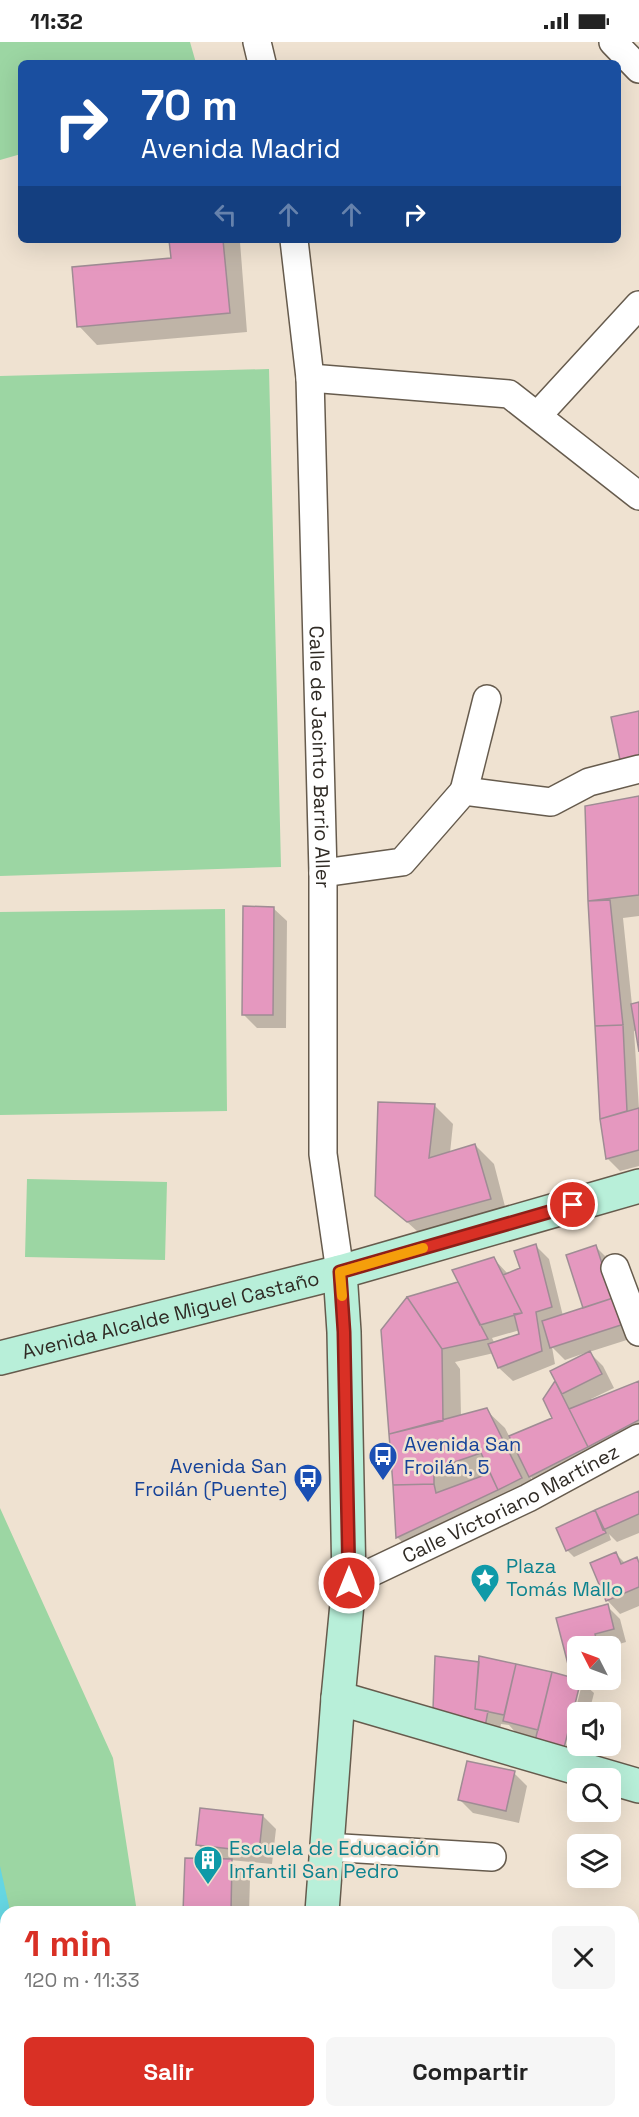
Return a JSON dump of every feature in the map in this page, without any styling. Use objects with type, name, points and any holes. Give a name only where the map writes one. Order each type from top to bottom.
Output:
[{"type":"street","points":[[257,42],[261,60]]},
{"type":"street","points":[[613,42],[639,69]]},
{"type":"street","name":"Calle de Jacinto Barrio Aller","points":[[294,243],[310,378],[323,873],[323,1154],[340,1272]]},
{"type":"street","points":[[538,415],[639,305]]},
{"type":"street","points":[[310,378],[509,394],[639,496]]},
{"type":"street","points":[[323,873],[402,862],[464,791],[488,699]]},
{"type":"street","points":[[464,791],[551,802],[589,782],[639,769]]},
{"type":"street","name":"Avenida Alcalde Miguel Castaño","points":[[0,1358],[340,1272],[639,1186]]},
{"type":"street","points":[[615,1268],[639,1332]]},
{"type":"street","points":[[322,1906],[349,1583],[344,1332],[340,1272]]},
{"type":"street","name":"Calle Victoriano Martínez","points":[[349,1583],[528,1498],[639,1438]]},
{"type":"street","points":[[338,1698],[639,1786]]},
{"type":"street","points":[[326,1847],[492,1857]]},
{"type":"green space","points":[[0,42],[190,42],[195,60],[18,60],[18,155],[0,160]]},
{"type":"green space","points":[[269,369],[281,867],[0,876],[0,376]]},
{"type":"green space","points":[[225,909],[227,1111],[0,1115],[0,912]]},
{"type":"green space","points":[[27,1179],[167,1182],[165,1260],[25,1257]]},
{"type":"green space","points":[[0,1508],[113,1758],[136,1906],[0,1906]]},
{"type":"water","points":[[0,1866],[9,1906],[0,1906]]},
{"type":"building","points":[[169,243],[223,243],[230,313],[77,327],[72,267],[171,258]]},
{"type":"building","points":[[639,711],[639,756],[620,760],[611,717]]},
{"type":"building","points":[[639,796],[639,895],[588,901],[585,806]]},
{"type":"building","points":[[610,900],[623,1025],[595,1026],[588,901]]},
{"type":"building","points":[[243,906],[274,907],[273,1015],[242,1015]]},
{"type":"building","points":[[639,1002],[639,1052],[631,1004]]},
{"type":"building","points":[[623,1025],[627,1111],[600,1119],[595,1026]]},
{"type":"building","points":[[378,1102],[435,1104],[429,1158],[475,1144],[491,1199],[407,1222],[375,1196]]},
{"type":"building","points":[[639,1108],[639,1150],[606,1159],[600,1119]]},
{"type":"building","points":[[536,1244],[552,1307],[536,1312],[542,1351],[498,1368],[488,1344],[519,1334],[514,1314],[522,1313],[503,1275],[520,1268],[514,1251]]},
{"type":"building","points":[[596,1245],[613,1298],[583,1308],[566,1255]]},
{"type":"building","points":[[494,1257],[522,1313],[480,1325],[452,1270]]},
{"type":"building","points":[[458,1282],[488,1339],[442,1349],[407,1297]]},
{"type":"building","points":[[407,1297],[442,1349],[443,1421],[389,1434],[381,1330]]},
{"type":"building","points":[[613,1298],[621,1325],[550,1348],[542,1321]]},
{"type":"building","points":[[590,1351],[602,1374],[562,1394],[550,1371]]},
{"type":"building","points":[[555,1381],[588,1447],[529,1477],[509,1436],[552,1418],[543,1399]]},
{"type":"building","points":[[639,1381],[639,1420],[588,1447],[569,1409]]},
{"type":"building","points":[[487,1408],[522,1478],[498,1490],[481,1453],[434,1469],[434,1484],[393,1485],[389,1434]]},
{"type":"building","points":[[490,1473],[498,1490],[396,1538],[393,1485],[434,1484],[436,1493]]},
{"type":"building","points":[[639,1491],[639,1514],[603,1530],[595,1510]]},
{"type":"building","points":[[595,1510],[606,1533],[566,1551],[556,1528]]},
{"type":"building","points":[[616,1552],[621,1564],[637,1557],[639,1587],[606,1601],[590,1563]]},
{"type":"building","points":[[608,1604],[614,1629],[595,1634],[595,1636],[567,1636],[567,1660],[556,1618]]},
{"type":"building","points":[[435,1656],[479,1662],[475,1709],[488,1711],[485,1727],[433,1709]]},
{"type":"building","points":[[479,1656],[516,1664],[504,1715],[475,1709]]},
{"type":"building","points":[[516,1664],[552,1672],[538,1730],[503,1721]]},
{"type":"building","points":[[552,1672],[567,1676],[567,1690],[578,1690],[576,1702],[567,1702],[567,1736],[563,1752],[534,1745]]},
{"type":"building","points":[[467,1761],[515,1771],[506,1811],[458,1800]]},
{"type":"building","points":[[200,1808],[263,1815],[259,1852],[196,1845]]},
{"type":"building","name":"Escuela de Educación Infantil San Pedro","points":[[185,1858],[232,1859],[231,1906],[183,1906]]},
{"type":"slow traffic","points":[[342,1296],[340,1272],[423,1248]]},
{"type":"place","name":"Avenida San Froilán, 5","points":[[383,1482]]},
{"type":"place","name":"Avenida San Froilán (Puente)","points":[[308,1504]]},
{"type":"place","name":"Plaza Tomás Mallo","points":[[485,1604]]},
{"type":"place","name":"Escuela de Educación Infantil San Pedro","points":[[208,1886]]},
{"type":"route","points":[[349,1583],[349,1497],[340,1272],[573,1205]]}]
